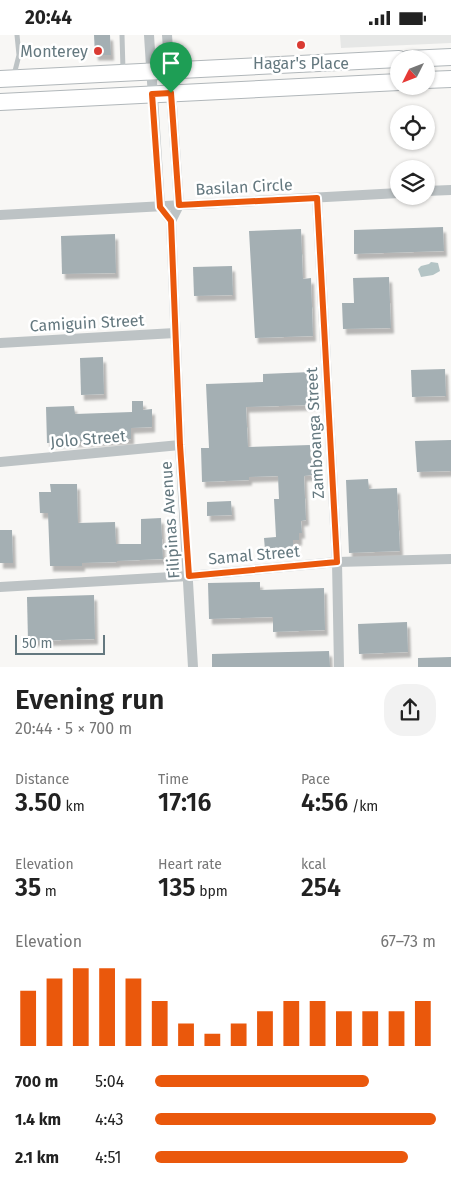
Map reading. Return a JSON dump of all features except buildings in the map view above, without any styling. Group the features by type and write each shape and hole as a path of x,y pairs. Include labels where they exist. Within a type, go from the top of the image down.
{"main road":[{"path":"435,58 451,57"},
{"path":"6,79 390,59"},
{"path":"435,80 451,79"},
{"path":"0,101 390,82"}],"street":[{"path":"149,35 160,207 171,221"},
{"path":"167,35 179,205"},
{"path":"435,191 451,190"},
{"name":"Basilan Circle","path":"0,215 390,194"},
{"name":"Zamboanga Street","path":"317,198 337,562 339,667"},
{"name":"Filipinas Avenue","path":"179,205 171,221 180,445 193,667"},
{"name":"Camiguin Street","path":"0,343 175,333"},
{"name":"Jolo Street","path":"0,462 180,445"},
{"name":"Samal Street","path":"0,587 189,576 337,562 451,559"}],"lane":[{"path":"6,79 18,64 19,55 16,35"},
{"path":"122,35 123,73"}],"shaded area":[{"path":"340,35 451,35 451,43 341,48"},
{"path":"431,262 438,263 440,271 433,275 421,277 418,269"}],"place":[{"name":"Hagar's Place","path":"301,45"},
{"name":"Monterey","path":"98,51"}],"route":[{"path":"171,93 179,205 317,198 337,562 189,576 180,445 171,221 160,207 152,94 171,93"}]}
